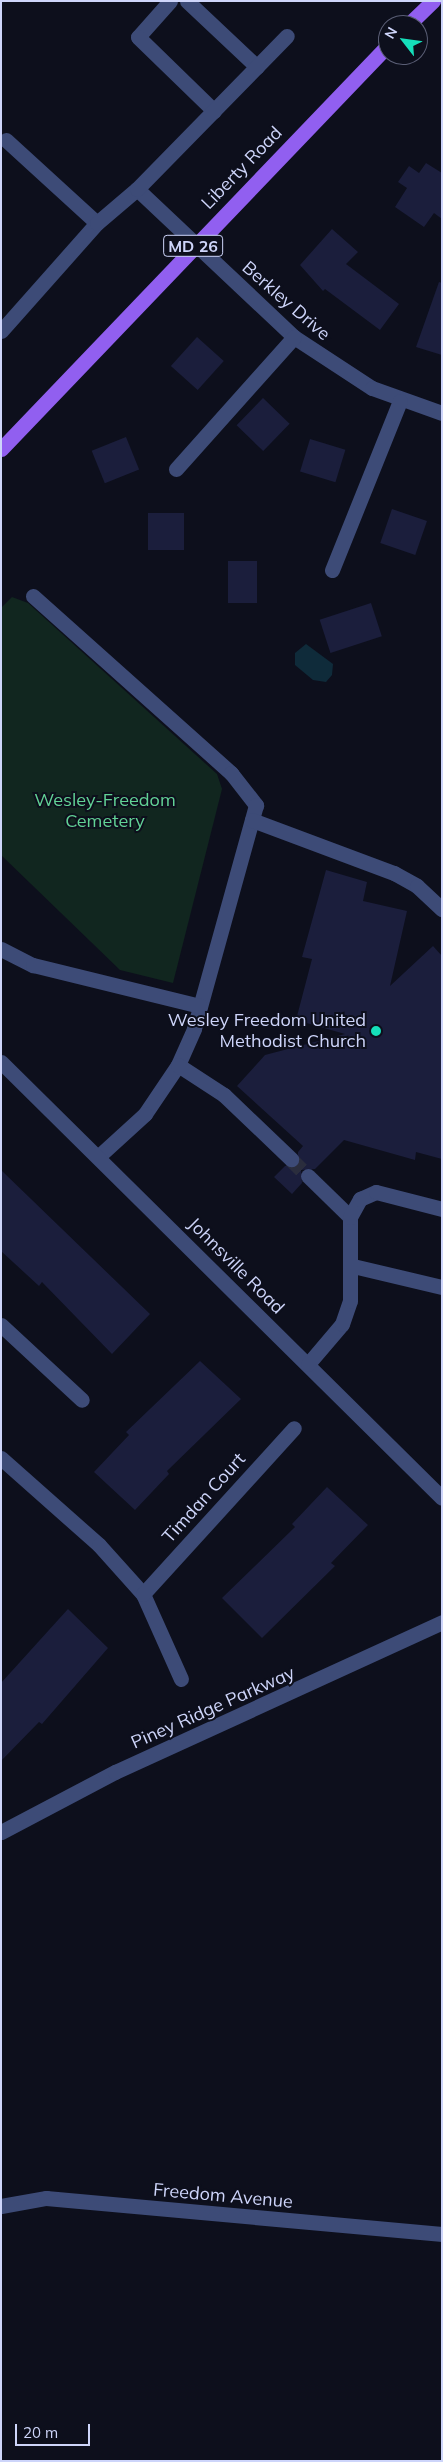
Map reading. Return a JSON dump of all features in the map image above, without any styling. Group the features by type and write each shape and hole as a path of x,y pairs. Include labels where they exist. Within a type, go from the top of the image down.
{"main road":[{"path":"418,15 432,1"},
{"name":"Liberty Road","path":"1,449 194,244 378,55"}],"street":[{"path":"170,1 138,37 214,111"},
{"path":"187,1 256,67"},
{"path":"1,331 96,223 138,189 287,36"},
{"path":"6,140 96,223"},
{"name":"Berkley Drive","path":"138,189 294,337 345,372 400,401 442,413"},
{"path":"176,469 294,337"},
{"path":"332,570 400,401"},
{"path":"33,596 231,774 256,805 200,1006 178,1065 145,1114 98,1156"},
{"path":"252,820 394,873 417,886 442,909"},
{"path":"1,949 33,966 200,1006"},
{"name":"Johnsville Road","path":"1,1062 442,1498"},
{"path":"178,1065 224,1095 292,1159"},
{"path":"308,1176 350,1217"},
{"path":"308,1364 342,1324 350,1301 353,1266 350,1217 360,1199 376,1192 442,1209"},
{"path":"353,1266 442,1288"},
{"path":"1,1325 82,1400"},
{"name":"Timdan Court","path":"143,1594 294,1428"},
{"path":"1,1458 99,1545 143,1594 181,1679"},
{"name":"Piney Ridge Parkway","path":"1,1832 116,1772 442,1622"},
{"name":"Freedom Avenue","path":"1,2206 46,2198 442,2234"}],"green space":[{"name":"Wesley-Freedom Cemetery","path":"12,597 28,603 217,774 222,789 173,983 120,970 1,855 1,608"}],"water":[{"path":"306,644 333,664 332,675 326,682 313,680 295,665 295,653"}],"building":[{"path":"426,163 442,173 442,219 434,213 424,227 395,207 407,188 398,182 409,166 419,173"},
{"path":"332,229 358,252 346,264 399,304 380,330 325,289 323,291 300,265"},
{"path":"439,282 442,283 442,355 416,347"},
{"path":"197,337 224,361 198,390 171,366"},
{"path":"263,398 290,424 263,451 237,425"},
{"path":"126,437 139,469 105,483 92,451"},
{"path":"310,439 345,450 335,482 300,472"},
{"path":"392,509 427,521 415,555 380,543"},
{"path":"148,513 184,513 184,550 148,550"},
{"path":"228,561 257,561 257,603 228,603"},
{"path":"371,603 382,636 330,653 320,620"},
{"name":"Wesley Freedom United Methodist Church","path":"326,870 367,882 363,901 407,911 390,986 433,946 442,956 442,1159 416,1152 415,1160 344,1140 315,1169 301,1170 302,1183 292,1194 274,1177 285,1166 297,1166 298,1152 303,1146 237,1086 265,1055 345,1034 296,1020 312,959 302,957"},
{"path":"1,1170 150,1314 112,1354 42,1282 39,1286 1,1251"},
{"path":"200,1361 241,1399 167,1471 169,1474 135,1510 94,1472 129,1435 126,1432"},
{"path":"327,1487 368,1525 331,1563 335,1566 262,1638 222,1598 295,1527 292,1524"},
{"path":"68,1609 108,1648 42,1724 39,1722 1,1761 1,1683"}],"tunnel":[{"path":"291,1159 308,1176"}],"place":[{"name":"Wesley Freedom United Methodist Church","path":"376,1031"}]}
